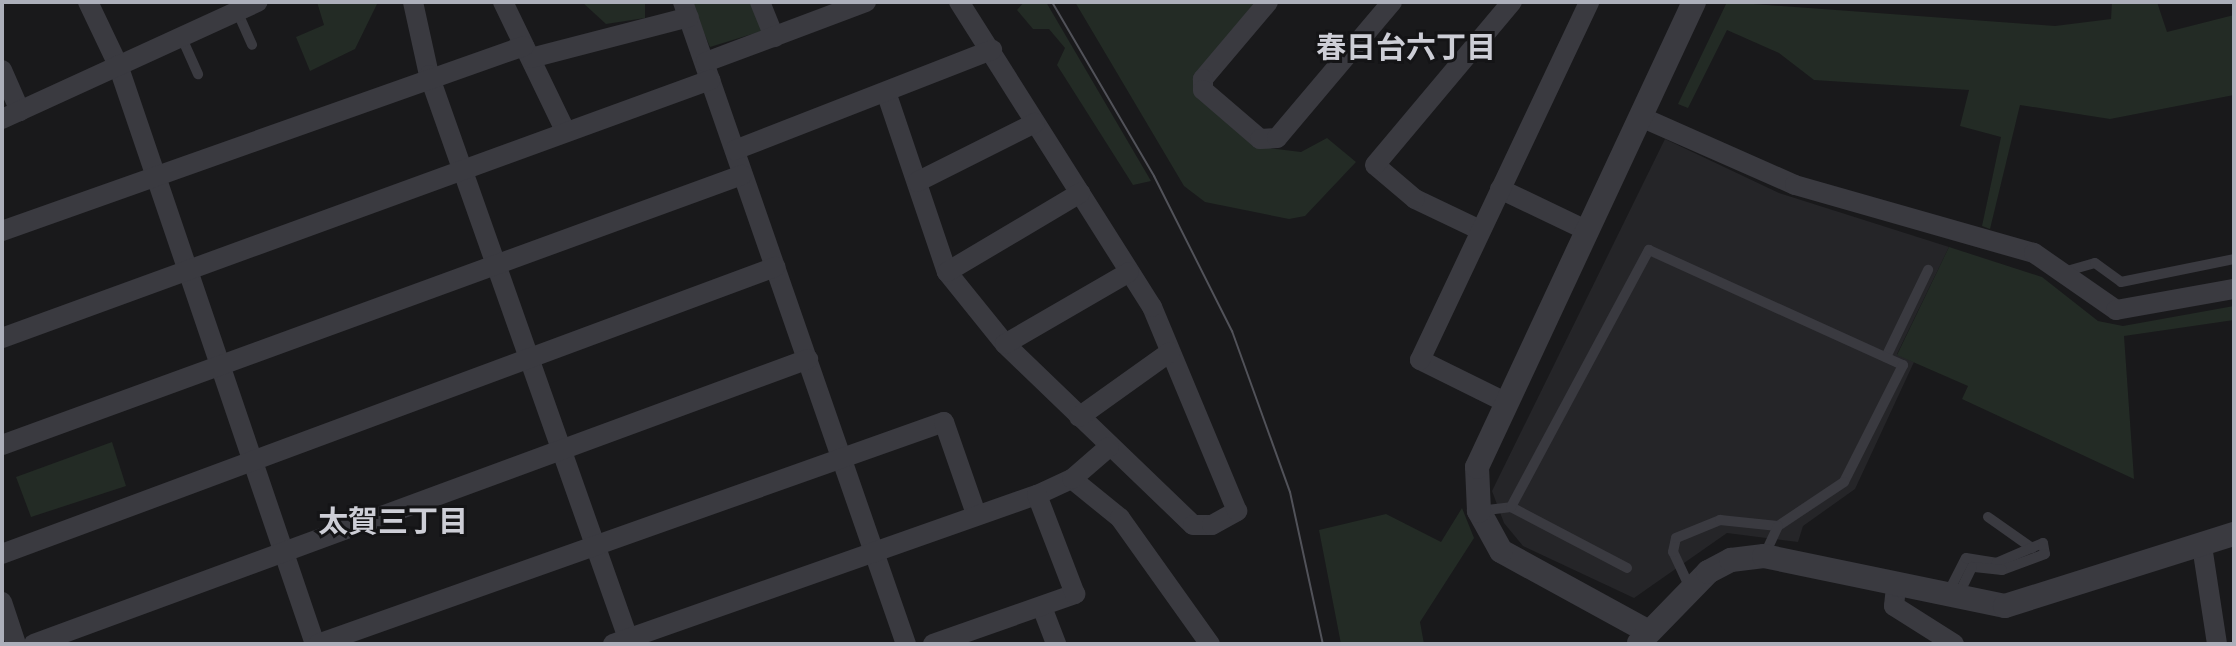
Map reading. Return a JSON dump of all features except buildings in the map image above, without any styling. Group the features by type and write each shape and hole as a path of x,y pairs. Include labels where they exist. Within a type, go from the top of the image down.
{"street":[{"path":"88,2 118,65 183,272 220,366 317,644 596,546 840,454 944,422 976,514"},
{"path":"2,70 11,115 181,36 213,11 237,11 258,2"},
{"path":"413,2 429,75 499,264 528,356 596,546 624,642 976,514 1037,495 1072,479 1109,447"},
{"path":"503,2 565,130"},
{"path":"760,2 774,37"},
{"path":"2,338 565,130 708,71 774,37 866,2"},
{"path":"886,92 947,272 1005,344 1193,525 1212,525 1237,511 1170,352 1129,272 959,2"},
{"path":"1268,2 1203,79 1203,90 1260,139 1277,138 1392,2"},
{"path":"1480,230 1415,199 1375,165 1512,2"},
{"path":"1505,402 1420,360 1589,2"},
{"path":"1688,5 1641,117 1477,467 1479,511 1501,551 1530,572 1643,637 1690,588 1731,560 1764,556 1951,599 2005,606 2234,534"},
{"path":"2,231 429,75 686,10 906,644"},
{"path":"735,150 992,50"},
{"path":"1641,117 1795,185 2023,250 2067,271 2116,310 2234,289"},
{"path":"917,182 1035,123"},
{"path":"2,445 742,175"},
{"path":"1500,189 1588,231"},
{"path":"947,272 1080,193"},
{"path":"2,554 528,356 775,267"},
{"path":"1005,344 1129,272"},
{"path":"1079,417 1170,352"},
{"path":"34,644 808,359"},
{"path":"1072,479 1120,518 1210,644"},
{"path":"933,644 1075,594 1037,495"},
{"path":"2202,546 2217,644"},
{"path":"1896,587 1894,606 1928,637 1954,644"},
{"path":"2,602 16,644"},
{"path":"1042,607 1056,644"}],"lane":[{"path":"237,11 252,45"},
{"path":"181,36 198,74"},
{"path":"1511,507 1649,250 1903,365 1844,482 1778,526 1764,556"},
{"path":"2067,271 2095,263 2121,282 2234,259"},
{"path":"1886,357 1928,270"},
{"path":"1479,511 1511,507"},
{"path":"1511,507 1522,519 1627,568"},
{"path":"1951,599 1972,567 2002,570 2045,554 2043,543 2032,548 1988,517"},
{"path":"1690,588 1673,552 1676,538 1720,520 1778,526"}],"shaded area":[{"path":"317,2 378,2 355,49 310,71 296,37 324,25"},
{"path":"582,2 645,2 645,18 606,24"},
{"path":"691,2 751,2 762,31 710,47"},
{"path":"1024,2 1046,2 1151,181 1133,185 1057,65 1065,48 1049,29 1033,29 1017,10"},
{"path":"1075,2 1255,2 1197,75 1260,147 1301,152 1327,138 1356,162 1305,216 1289,219 1205,202 1184,186"},
{"path":"1727,2 2055,26 2111,19 2112,2 2157,2 2167,32 2234,15 2234,95 2110,119 2020,105 1990,229 1982,226 2001,137 1960,126 1969,90 1814,80 1779,53 1727,30 1688,108 1678,104"},
{"path":"1665,139 1779,193 1949,247 1897,354 1914,362 1855,489 1803,526 1798,542 1727,533 1634,598 1523,546 1504,523 1492,491"},
{"path":"1949,247 2042,277 2098,321 2123,326 2234,306 2234,320 2124,336 2134,479 1962,399 1968,386 1897,355"},
{"path":"112,442 126,486 31,517 16,477"},
{"path":"1462,508 1474,538 1420,622 1424,644 1341,644 1319,530 1386,514 1441,542"}],"tram line":[{"path":"1052,2 1154,176 1232,331 1290,492 1323,644"}],"district":[{"name":"春日台六丁目","path":"1406,48"},
{"name":"太賀三丁目","path":"393,522"}]}
